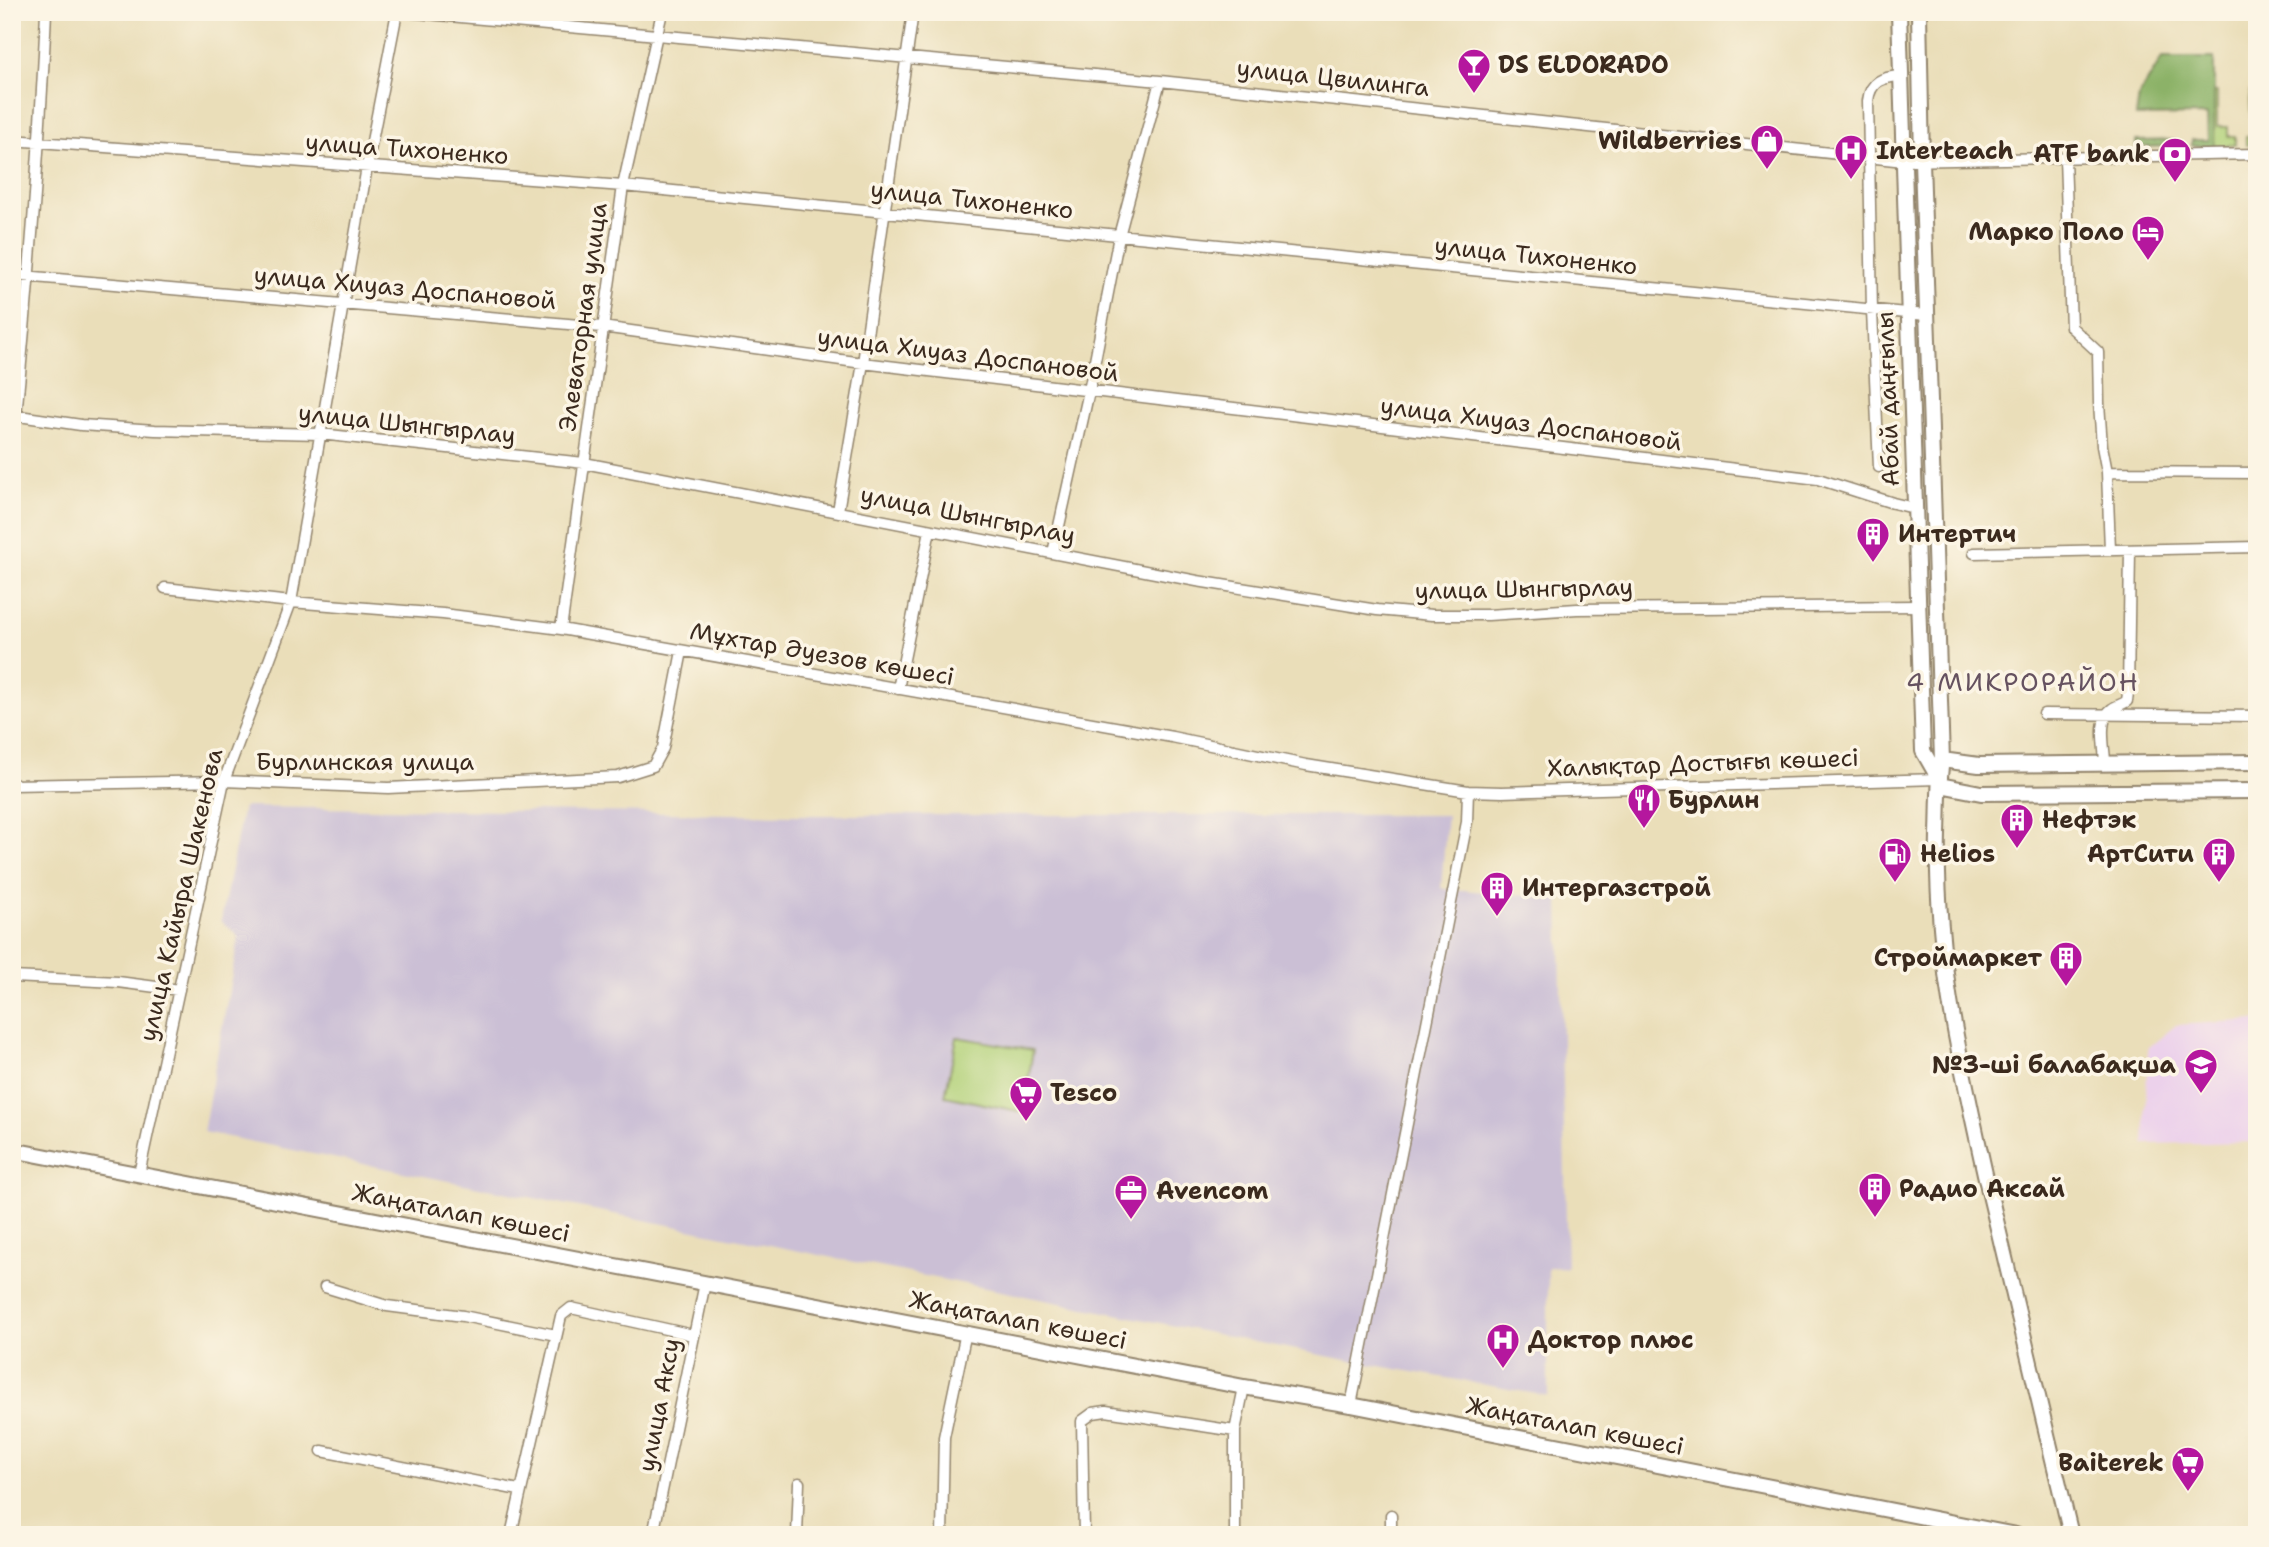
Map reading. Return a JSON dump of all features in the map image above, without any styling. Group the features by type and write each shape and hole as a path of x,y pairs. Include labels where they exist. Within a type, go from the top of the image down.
{"main road":[{"name":"Абай даңғылы","path":"1899,12 1923,751 1939,782"},
{"name":"Абай даңғылы","path":"1919,12 1926,315 1942,760 1939,782 1939,907 1952,1023 2020,1328 2071,1535"},
{"path":"1942,760 1979,765 2257,762"},
{"name":"Халықтар Достығы көшесі","path":"1939,782 1981,793 2257,791"},
{"name":"Жаңаталап көшесі","path":"12,1150 1244,1387 1351,1405 2016,1535"}],"street":[{"path":"12,431 40,142 46,12"},
{"name":"улица Кайыра Шакенова","path":"139,1174 224,781 291,602 367,167 397,12"},
{"name":"улица Цвилинга","path":"405,12 1160,81 1904,161 2257,154"},
{"name":"Элеваторная улица","path":"561,629 623,186 662,12"},
{"path":"838,511 863,363 913,12"},
{"path":"1879,467 1872,311 1869,92 1874,83 1884,77 1901,76"},
{"path":"1053,554 1089,391 1119,236 1160,81"},
{"name":"улица Тихоненко","path":"12,141 623,186 1926,315"},
{"path":"2065,158 2071,327 2098,352 2110,550"},
{"name":"улица Хиуаз Доспановой","path":"12,275 602,327 863,363 1818,479 1914,508"},
{"name":"улица Шынгырлау","path":"14,416 81,425 155,430 320,434 584,463 1053,554 1377,610 1432,615 1488,615 1577,609 1918,606"},
{"path":"2107,472 2257,473"},
{"path":"898,689 930,530"},
{"path":"1974,553 2257,547"},
{"path":"2105,763 2105,715 2127,701 2130,550"},
{"name":"Мұхтар Әуезов көшесі","path":"165,588 291,602 443,614 561,629 1172,737 1319,767 1468,790"},
{"name":"Бурлинская улица","path":"12,785 224,781 388,788 618,777 653,766 663,748 682,651"},
{"path":"2044,714 2257,716"},
{"name":"Халықтар Достығы көшесі","path":"1468,790 1502,792 1939,782"},
{"path":"1351,1405 1467,822 1468,790"},
{"path":"12,976 118,982 179,990"},
{"name":"улица Аксу","path":"653,1535 705,1283"},
{"path":"325,1287 387,1306 463,1316 556,1335"},
{"path":"511,1535 519,1490 561,1316 571,1308 693,1335"},
{"path":"942,1535 944,1437 966,1332"},
{"path":"1235,1535 1235,1431 1244,1387"},
{"path":"1084,1535 1082,1421 1093,1413 1106,1411 1235,1431"},
{"path":"322,1451 519,1490"},
{"path":"797,1535 799,1483"},
{"path":"1391,1515 1391,1535"}],"shaded area":[{"path":"243,807 795,815 1447,815 1441,888 1559,899 1567,1268 1548,1267 1548,1396 1346,1360 203,1132 239,936 221,921"},
{"name":"№3-ші балабақша","path":"2257,1020 2257,1142 2144,1144 2148,1048 2176,1025"}],"green space":[{"path":"2162,58 2214,58 2214,146 2192,146 2192,140 2208,140 2207,115 2136,116 2139,96"},
{"path":"2214,92 2217,92 2217,127 2228,127 2228,136 2235,136 2235,145 2214,146"},
{"path":"2250,92 2257,94 2257,145 2246,145 2246,136 2252,135"},
{"path":"2174,140 2174,146 2136,147 2136,141"},
{"path":"957,1037 1033,1050 1023,1112 945,1096"}],"place":[{"name":"DS ELDORADO","path":"1474,95"},
{"name":"Wildberries","path":"1767,171"},
{"name":"Interteach","path":"1851,181"},
{"name":"ATF bank","path":"2175,184"},
{"name":"Марко Поло","path":"2148,262"},
{"name":"Интертич","path":"1873,564"},
{"name":"Бурлин","path":"1644,830"},
{"name":"Нефтэк","path":"2017,850"},
{"name":"Helios","path":"1895,884"},
{"name":"АртСити","path":"2219,884"},
{"name":"Интергазстрой","path":"1497,918"},
{"name":"Строймаркет","path":"2066,988"},
{"name":"№3-ші балабақша","path":"2201,1095"},
{"name":"Tesco","path":"1026,1123"},
{"name":"Радио Аксай","path":"1875,1219"},
{"name":"Avencom","path":"1131,1221"},
{"name":"Доктор плюс","path":"1503,1370"},
{"name":"Baiterek","path":"2188,1493"}],"district":[{"name":"4 МИКРОРАЙОН","path":"2023,681"}]}
